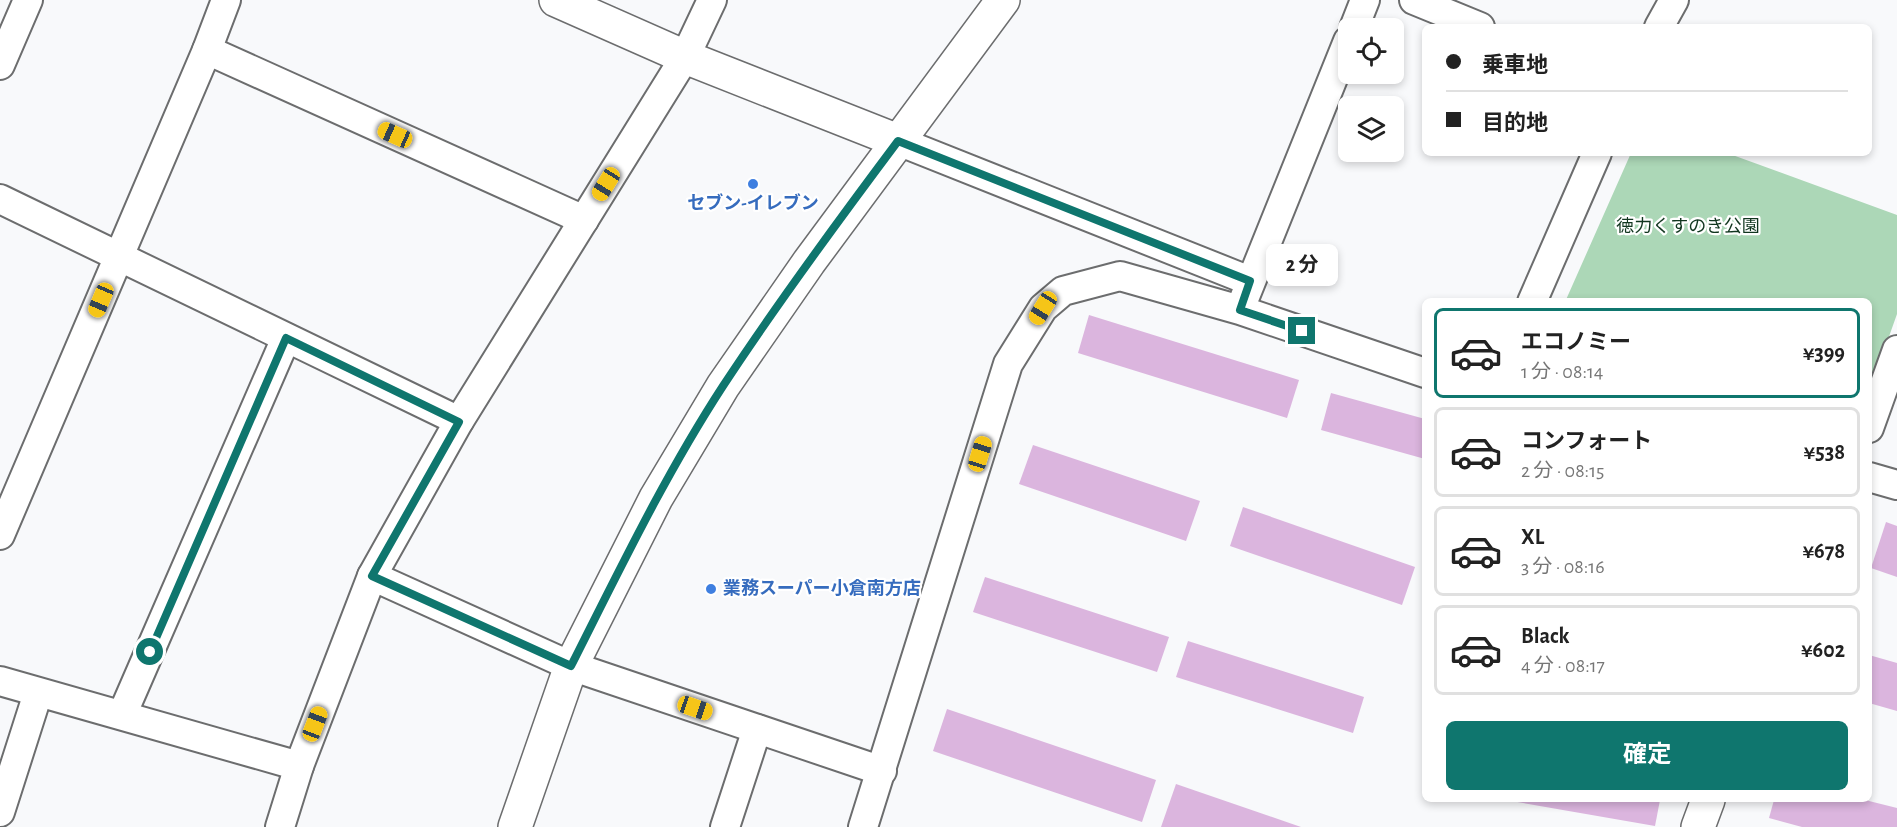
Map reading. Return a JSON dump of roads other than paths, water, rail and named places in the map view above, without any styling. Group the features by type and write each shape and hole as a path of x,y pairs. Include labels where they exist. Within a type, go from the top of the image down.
{"street":[{"path":"0,65 28,0"},
{"path":"0,535 207,50 226,0"},
{"path":"556,0 685,57 1250,281"},
{"path":"280,827 300,766 372,576 459,422 685,57 712,0"},
{"path":"515,827 571,666 656,498 723,386 809,262 1004,0"},
{"path":"1358,18 1365,0"},
{"path":"1414,0 1473,24"},
{"path":"1661,24 1674,0"},
{"path":"207,50 584,220"},
{"path":"1240,310 1338,65"},
{"path":"1534,298 1596,156"},
{"path":"0,199 459,422"},
{"path":"863,827 1008,364 1043,308 1063,291 1120,276 1240,310 1422,372"},
{"path":"122,715 286,338"},
{"path":"1872,420 1897,350"},
{"path":"1872,478 1897,485"},
{"path":"372,576 571,666 882,771"},
{"path":"0,681 300,766"},
{"path":"0,812 38,693"},
{"path":"725,827 758,729"},
{"path":"1698,827 1707,802"}],"place":[{"name":"セブン-イレブン","path":"753,184"},
{"name":"業務スーパー小倉南方店","path":"711,589"}],"park label":[{"name":"徳力くすのき公園","path":"1688,227"}]}
